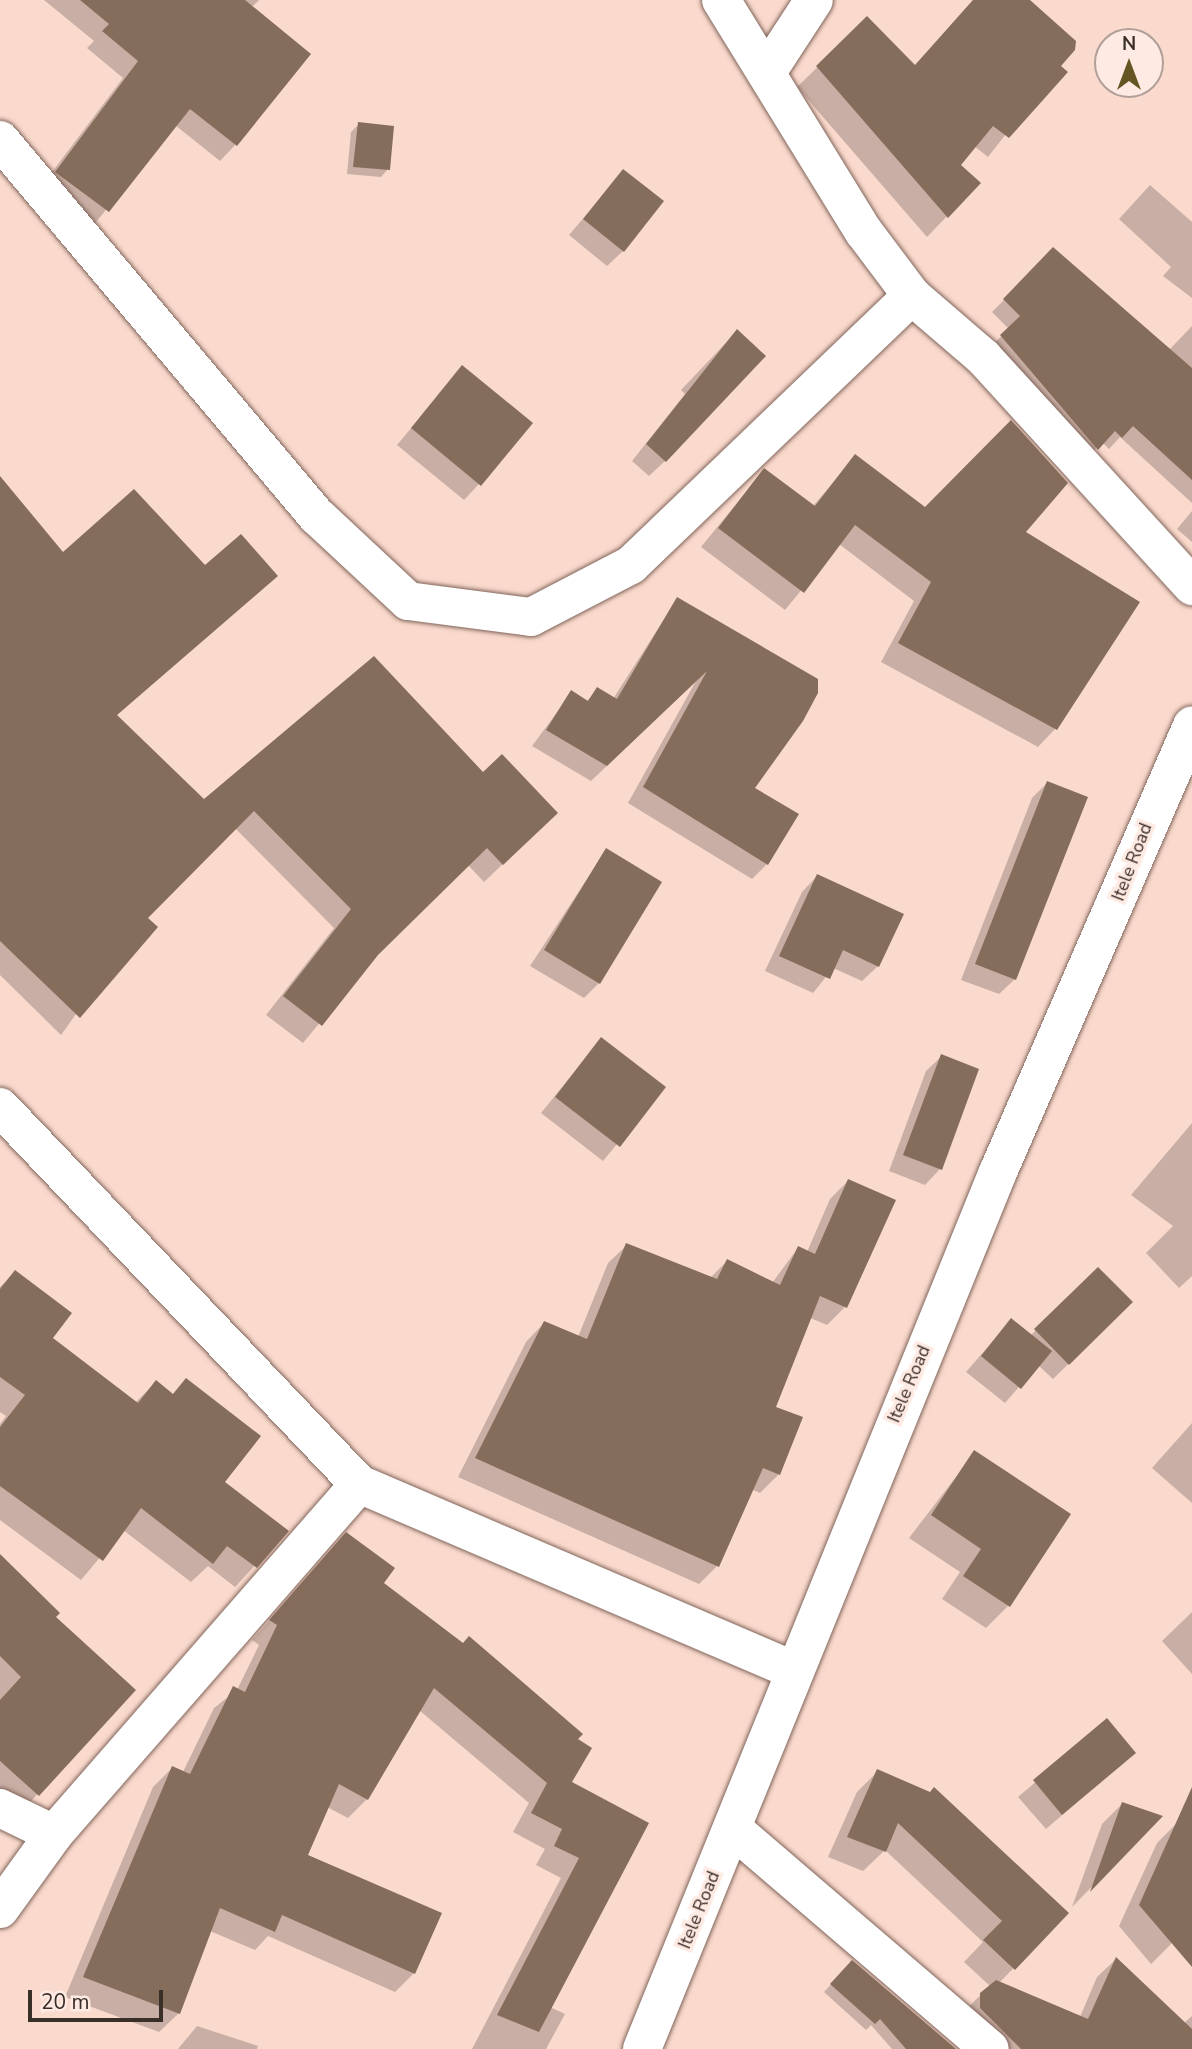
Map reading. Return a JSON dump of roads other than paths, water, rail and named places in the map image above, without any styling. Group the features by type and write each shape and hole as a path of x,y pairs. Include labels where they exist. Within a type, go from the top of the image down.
{"street":[{"path":"721,0 769,69 864,232 912,296 984,358 1192,586"},
{"path":"769,69 814,0"},
{"path":"0,140 318,517 408,601 531,617 631,565 912,296"},
{"name":"Itele Road","path":"642,2049 733,1829 791,1669 1024,1110 1123,890 1161,785 1192,725"},
{"path":"0,1107 359,1484 791,1669"},
{"path":"0,1909 54,1834 359,1484"},
{"path":"0,1808 54,1834"},
{"path":"733,1829 990,2049"}]}
